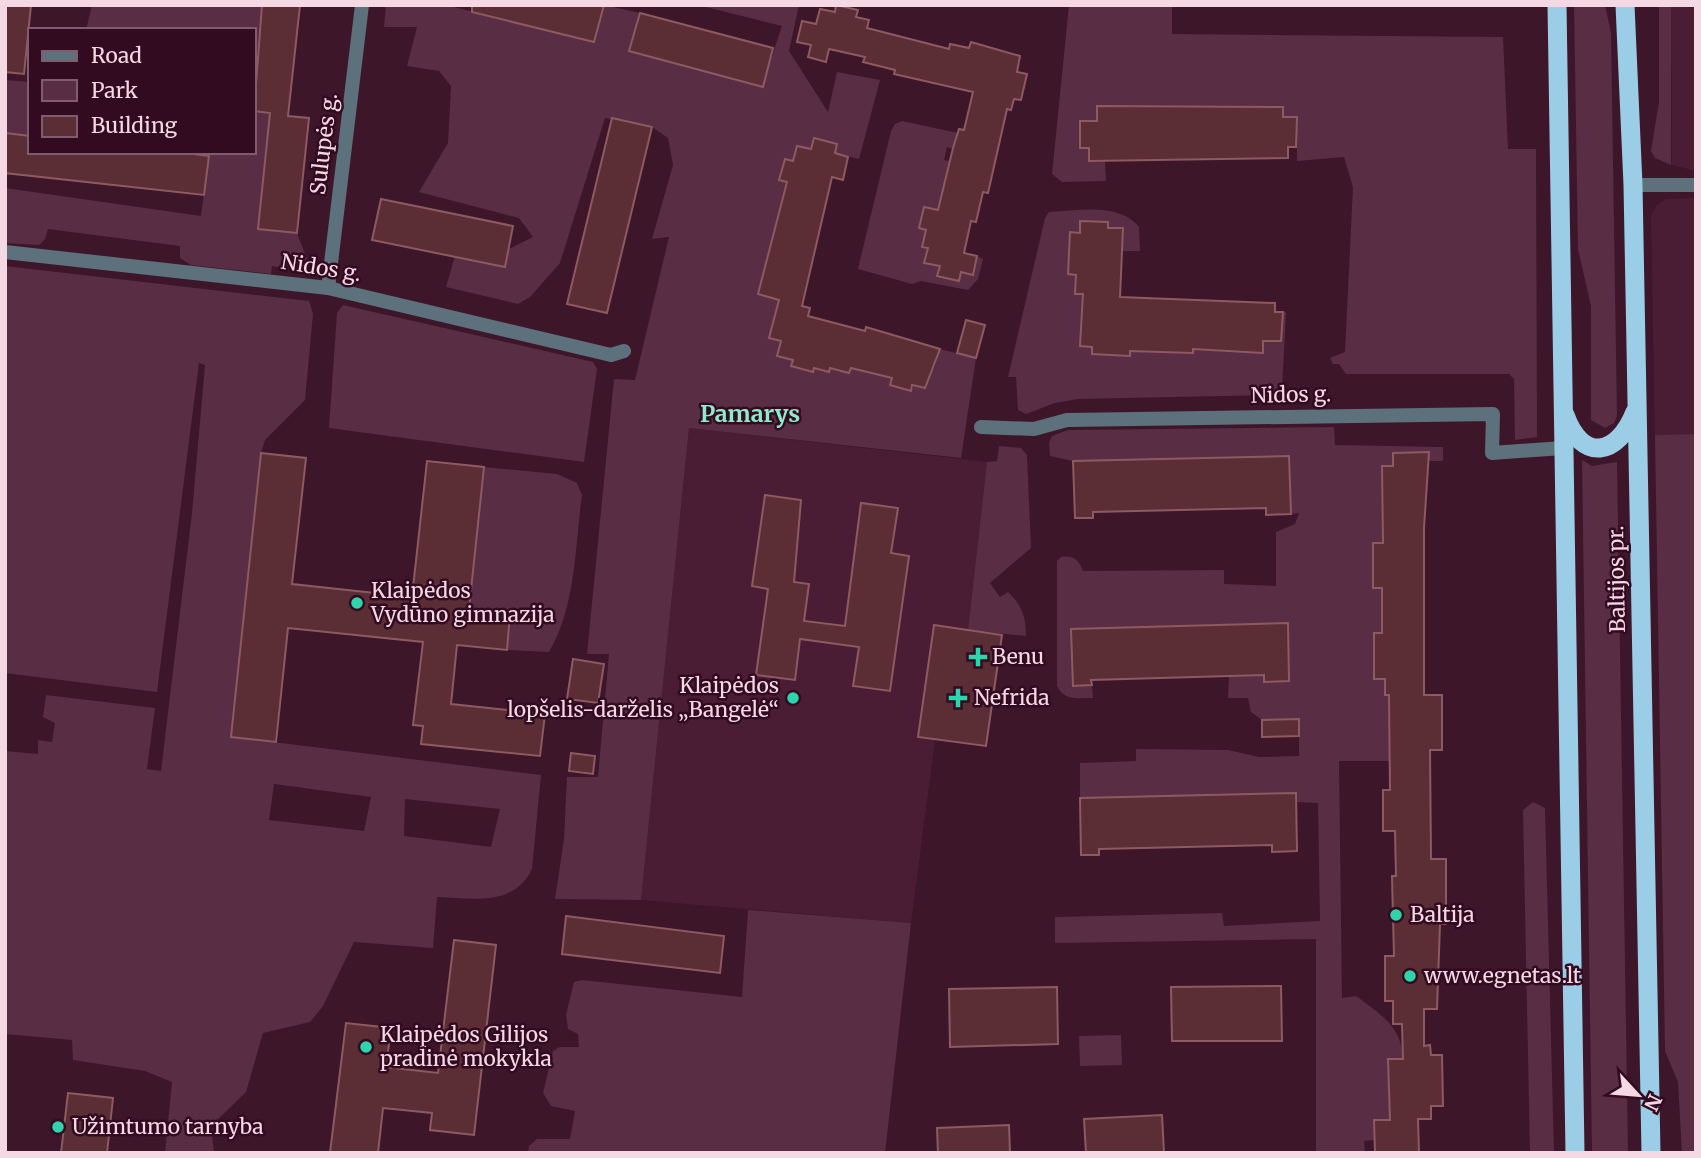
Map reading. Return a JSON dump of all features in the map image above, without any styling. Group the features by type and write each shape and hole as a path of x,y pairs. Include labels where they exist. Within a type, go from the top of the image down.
{"highway":[{"path":"1557,5 1575,1153"},
{"name":"Baltijos pr.","path":"1625,5 1633,185 1650,1153"},
{"path":"1562,407 1575,437 1586,444 1600,447 1616,444 1622,439 1637,406"}],"street":[{"name":"Sulupės g.","path":"328,288 362,5"},
{"path":"1633,185 1696,185"},
{"name":"Nidos g.","path":"5,252 328,288 611,355 624,351"},
{"name":"Nidos g.","path":"981,427 1034,429 1067,420 1493,414 1492,453 1563,448"}],"shaded area":[{"path":"1671,5 1696,5 1696,171 1672,165"},
{"path":"1696,198 1696,434 1655,435 1651,215 1657,205 1666,199"},
{"name":"Klaipėdos lopšelis-darželis „Bangelė“","path":"689,428 987,462 968,630 935,625 919,737 935,739 911,923 641,900"}],"green space":[{"path":"92,5 262,5 256,67 256,28 86,28"},
{"path":"386,5 446,5 594,42 604,5 640,13 630,51 762,86 782,26 698,5 799,5 789,51 828,112 837,72 880,80 859,159 835,153 814,138 811,149 798,146 793,161 784,159 779,180 787,182 758,294 788,302 770,338 781,341 777,356 793,360 791,366 813,372 814,368 829,372 830,368 849,373 851,368 892,378 890,385 910,391 930,369 934,369 940,349 976,358 961,458 689,428 641,900 555,899 564,839 567,777 598,777 609,654 587,654 614,379 635,380 669,237 652,239 673,165 668,138 652,127 605,118 560,263 530,297 518,304 446,287 455,256 505,267 509,249 533,237 519,218 419,192 448,143 451,86 439,71 407,66 417,27 384,27"},
{"path":"1069,5 1172,5 1172,34 1503,37 1508,149 1536,149 1537,437 1515,440 1514,379 1509,374 1346,374 1339,364 1333,364 1330,358 1345,352 1353,187 1344,157 1297,161 1297,118 1098,106 1097,121 1080,121 1080,148 1089,148 1090,161 1105,161 1106,181 1062,182 1052,174"},
{"path":"1574,5 1605,5 1611,33 1617,416 1614,423 1605,428 1591,420 1591,306 1578,249"},
{"path":"1659,5 1671,5 1671,165 1655,158 1651,151 1659,102"},
{"path":"5,80 28,82 28,136 5,133"},
{"path":"256,111 270,113 258,228 297,233 309,264 302,271 272,266 271,274 191,265 180,258 180,246 48,229 45,239 39,245 5,243 5,188 201,216 209,156 194,154 256,154"},
{"path":"902,121 958,133 954,149 947,147 944,160 949,161 938,210 924,207 919,228 926,230 922,246 928,248 925,262 940,266 938,276 959,281 961,272 973,275 977,256 983,259 978,279 968,290 921,281 912,284 858,269 891,131 895,124"},
{"path":"1109,211 1130,219 1139,227 1140,251 1122,251 1123,229 1108,228 1108,222 1080,221 1076,294 1092,295 1082,306 1081,346 1130,339 1152,352 1192,353 1193,343 1263,352 1263,341 1281,341 1283,312 1286,312 1282,390 1275,395 1078,399 1055,403 1026,414 1018,410 1016,377 1008,377 1045,218 1049,212"},
{"path":"5,266 309,301 313,314 305,400 265,440 261,453 231,737 541,775 532,869 515,890 504,895 478,899 437,897 433,948 354,942 323,1006 310,1022 263,1033 246,1092 211,1126 214,1153 165,1153 172,1082 145,1071 73,1060 72,1040 5,1034 5,751 38,754 38,740 52,742 55,723 43,717 46,695 155,708 147,769 161,771 192,513 205,365 199,363 157,692 5,673","holes":["274,784 371,797 364,831 269,820","405,799 500,809 491,847 404,836"]},
{"path":"343,305 593,362 597,369 584,462 329,428 337,313"},
{"path":"1334,427 1335,445 1443,447 1443,461 1429,461 1428,452 1394,453 1393,466 1382,466 1382,505 1391,524 1383,524 1383,544 1373,544 1373,588 1382,588 1382,633 1374,634 1374,679 1385,679 1401,695 1390,761 1339,761 1342,998 1356,996 1388,1022 1399,1038 1403,1059 1388,1059 1396,1119 1374,1120 1374,1140 1364,1141 1365,1153 1316,1153 1316,939 1055,943 1055,917 1222,913 1224,926 1320,921 1318,803 1296,802 1295,793 1080,798 1080,763 1136,761 1136,749 1228,750 1259,757 1299,756 1299,719 1262,720 1251,712 1248,698 1228,698 1229,676 1239,676 1239,667 1264,667 1265,682 1289,681 1287,623 1072,629 1073,685 1092,685 1093,698 1068,696 1057,686 1057,561 1061,557 1075,559 1083,571 1224,570 1224,584 1276,586 1276,532 1295,524 1299,513 1291,514 1289,456 1073,461 1050,456 1049,443 1052,436 1068,430"},
{"path":"1696,434 1696,1153 1682,1153 1678,1082 1665,1051 1655,435"},
{"path":"999,446 1021,448 1027,455 1031,548 990,583 1000,597 1008,592 1017,602 1024,617 1026,636 968,630 987,462 997,461"},
{"path":"1582,460 1592,466 1617,462 1628,1153 1592,1153"},
{"path":"484,467 557,474 577,483 582,495 576,555 565,616 549,652 507,650 510,613 469,609"},
{"path":"1533,802 1545,808 1554,1153 1530,1153 1523,810"},
{"path":"748,910 911,923 885,1153 528,1153 529,1146 537,1139 570,1139 575,1111 551,1106 543,1093 553,1051 560,1047 579,1047 578,1034 568,1029 566,1015 574,982 582,980 742,997"},
{"path":"1121,1035 1122,1065 1080,1066 1079,1036"}],"building":[{"path":"5,5 31,5 24,74 5,72"},
{"path":"262,5 300,5 288,116 309,118 297,233 258,229 270,113 256,111"},
{"path":"472,5 604,5 594,42 472,12"},
{"path":"836,5 858,10 856,17 869,20 867,28 949,49 950,44 969,48 971,42 1020,56 1017,72 1027,74 1021,100 1014,99 1011,110 1007,109 988,193 983,192 976,222 971,221 964,253 977,256 973,275 961,272 959,281 937,276 940,266 924,263 928,248 922,247 926,230 919,228 924,207 938,210 953,148 959,129 964,130 973,92 894,74 895,70 863,62 865,57 829,49 826,62 808,57 811,45 797,42 802,21 816,24 820,9 835,12"},
{"path":"640,13 773,48 763,87 629,51"},
{"path":"1097,106 1283,107 1283,117 1297,117 1296,147 1288,147 1288,158 1089,161 1089,148 1080,148 1080,121 1097,121"},
{"path":"612,118 652,127 607,313 567,304"},
{"path":"5,133 28,136 28,154 209,156 204,195 5,173"},
{"path":"814,138 837,144 835,153 848,157 843,180 832,177 802,306 810,308 808,316 865,331 866,327 940,349 925,388 912,385 911,391 890,385 892,378 851,368 849,373 830,368 829,372 814,368 813,372 791,366 793,360 777,356 781,341 769,338 779,300 758,294 787,182 779,180 785,159 793,161 797,146 811,149"},
{"path":"381,199 513,226 505,267 372,240"},
{"path":"1080,221 1108,222 1108,228 1123,228 1120,297 1275,303 1275,312 1283,312 1281,341 1263,341 1263,353 1193,349 1193,353 1130,351 1130,356 1092,354 1092,347 1080,346 1083,294 1075,294 1076,275 1068,274 1070,232 1080,233"},
{"path":"966,320 985,325 976,358 957,353"},
{"path":"1429,452 1424,528 1424,695 1442,695 1442,750 1430,750 1431,859 1446,859 1446,924 1440,924 1437,1009 1424,1009 1424,1046 1430,1045 1431,1055 1442,1055 1443,1106 1431,1106 1431,1119 1418,1119 1419,1153 1375,1153 1374,1120 1390,1120 1388,1059 1403,1059 1402,1024 1393,1024 1393,1001 1385,1001 1385,956 1394,956 1392,876 1396,876 1395,831 1383,831 1383,790 1390,790 1389,695 1385,695 1385,679 1374,679 1374,633 1382,633 1382,588 1373,588 1373,543 1383,543 1382,466 1393,466 1393,453"},
{"name":"Klaipėdos Vydūno gimnazija","path":"261,453 306,458 292,584 412,597 427,461 484,467 469,609 510,613 507,650 457,645 451,704 545,714 540,756 421,744 423,726 413,725 423,642 288,628 276,742 231,737"},
{"path":"1289,456 1291,514 1266,515 1266,508 1093,512 1093,518 1075,518 1073,461"},
{"path":"765,495 801,500 794,582 809,584 804,621 845,626 861,503 898,508 891,553 909,556 890,691 853,686 859,647 800,639 795,680 756,675 768,589 752,586"},
{"path":"1288,623 1289,681 1264,682 1264,675 1091,680 1092,685 1073,686 1071,629"},
{"name":"Nefrida","path":"934,625 1002,635 986,746 918,737"},
{"path":"573,659 604,664 598,703 567,699"},
{"path":"1299,719 1299,736 1262,737 1262,720"},
{"path":"571,753 595,756 593,774 569,771"},
{"path":"1296,793 1297,851 1272,852 1272,845 1099,849 1099,855 1081,855 1080,798"},
{"path":"566,916 724,936 720,973 562,954"},
{"name":"Klaipėdos Gilijos pradinė mokykla","path":"454,940 496,945 474,1135 430,1130 432,1113 383,1108 378,1153 330,1153 346,1023 391,1028 386,1067 438,1073"},
{"path":"1281,986 1282,1041 1172,1041 1171,987"},
{"path":"1057,987 1058,1044 950,1047 949,989"},
{"name":"Užimtumo tarnyba","path":"68,1093 113,1098 107,1153 61,1153"},
{"path":"1162,1115 1164,1153 1086,1153 1084,1119"},
{"path":"1009,1125 1010,1153 938,1153 937,1128"}],"place":[{"name":"Klaipėdos Vydūno gimnazija","path":"357,603"},
{"name":"Benu","path":"978,657"},
{"name":"Klaipėdos lopšelis-darželis „Bangelė“","path":"793,698"},
{"name":"Nefrida","path":"958,698"},
{"name":"Baltija","path":"1396,915"},
{"name":"www.egnetas.lt","path":"1410,976"},
{"name":"Klaipėdos Gilijos pradinė mokykla","path":"366,1047"},
{"name":"Užimtumo tarnyba","path":"58,1127"}],"district":[{"name":"Pamarys","path":"750,414"}]}
